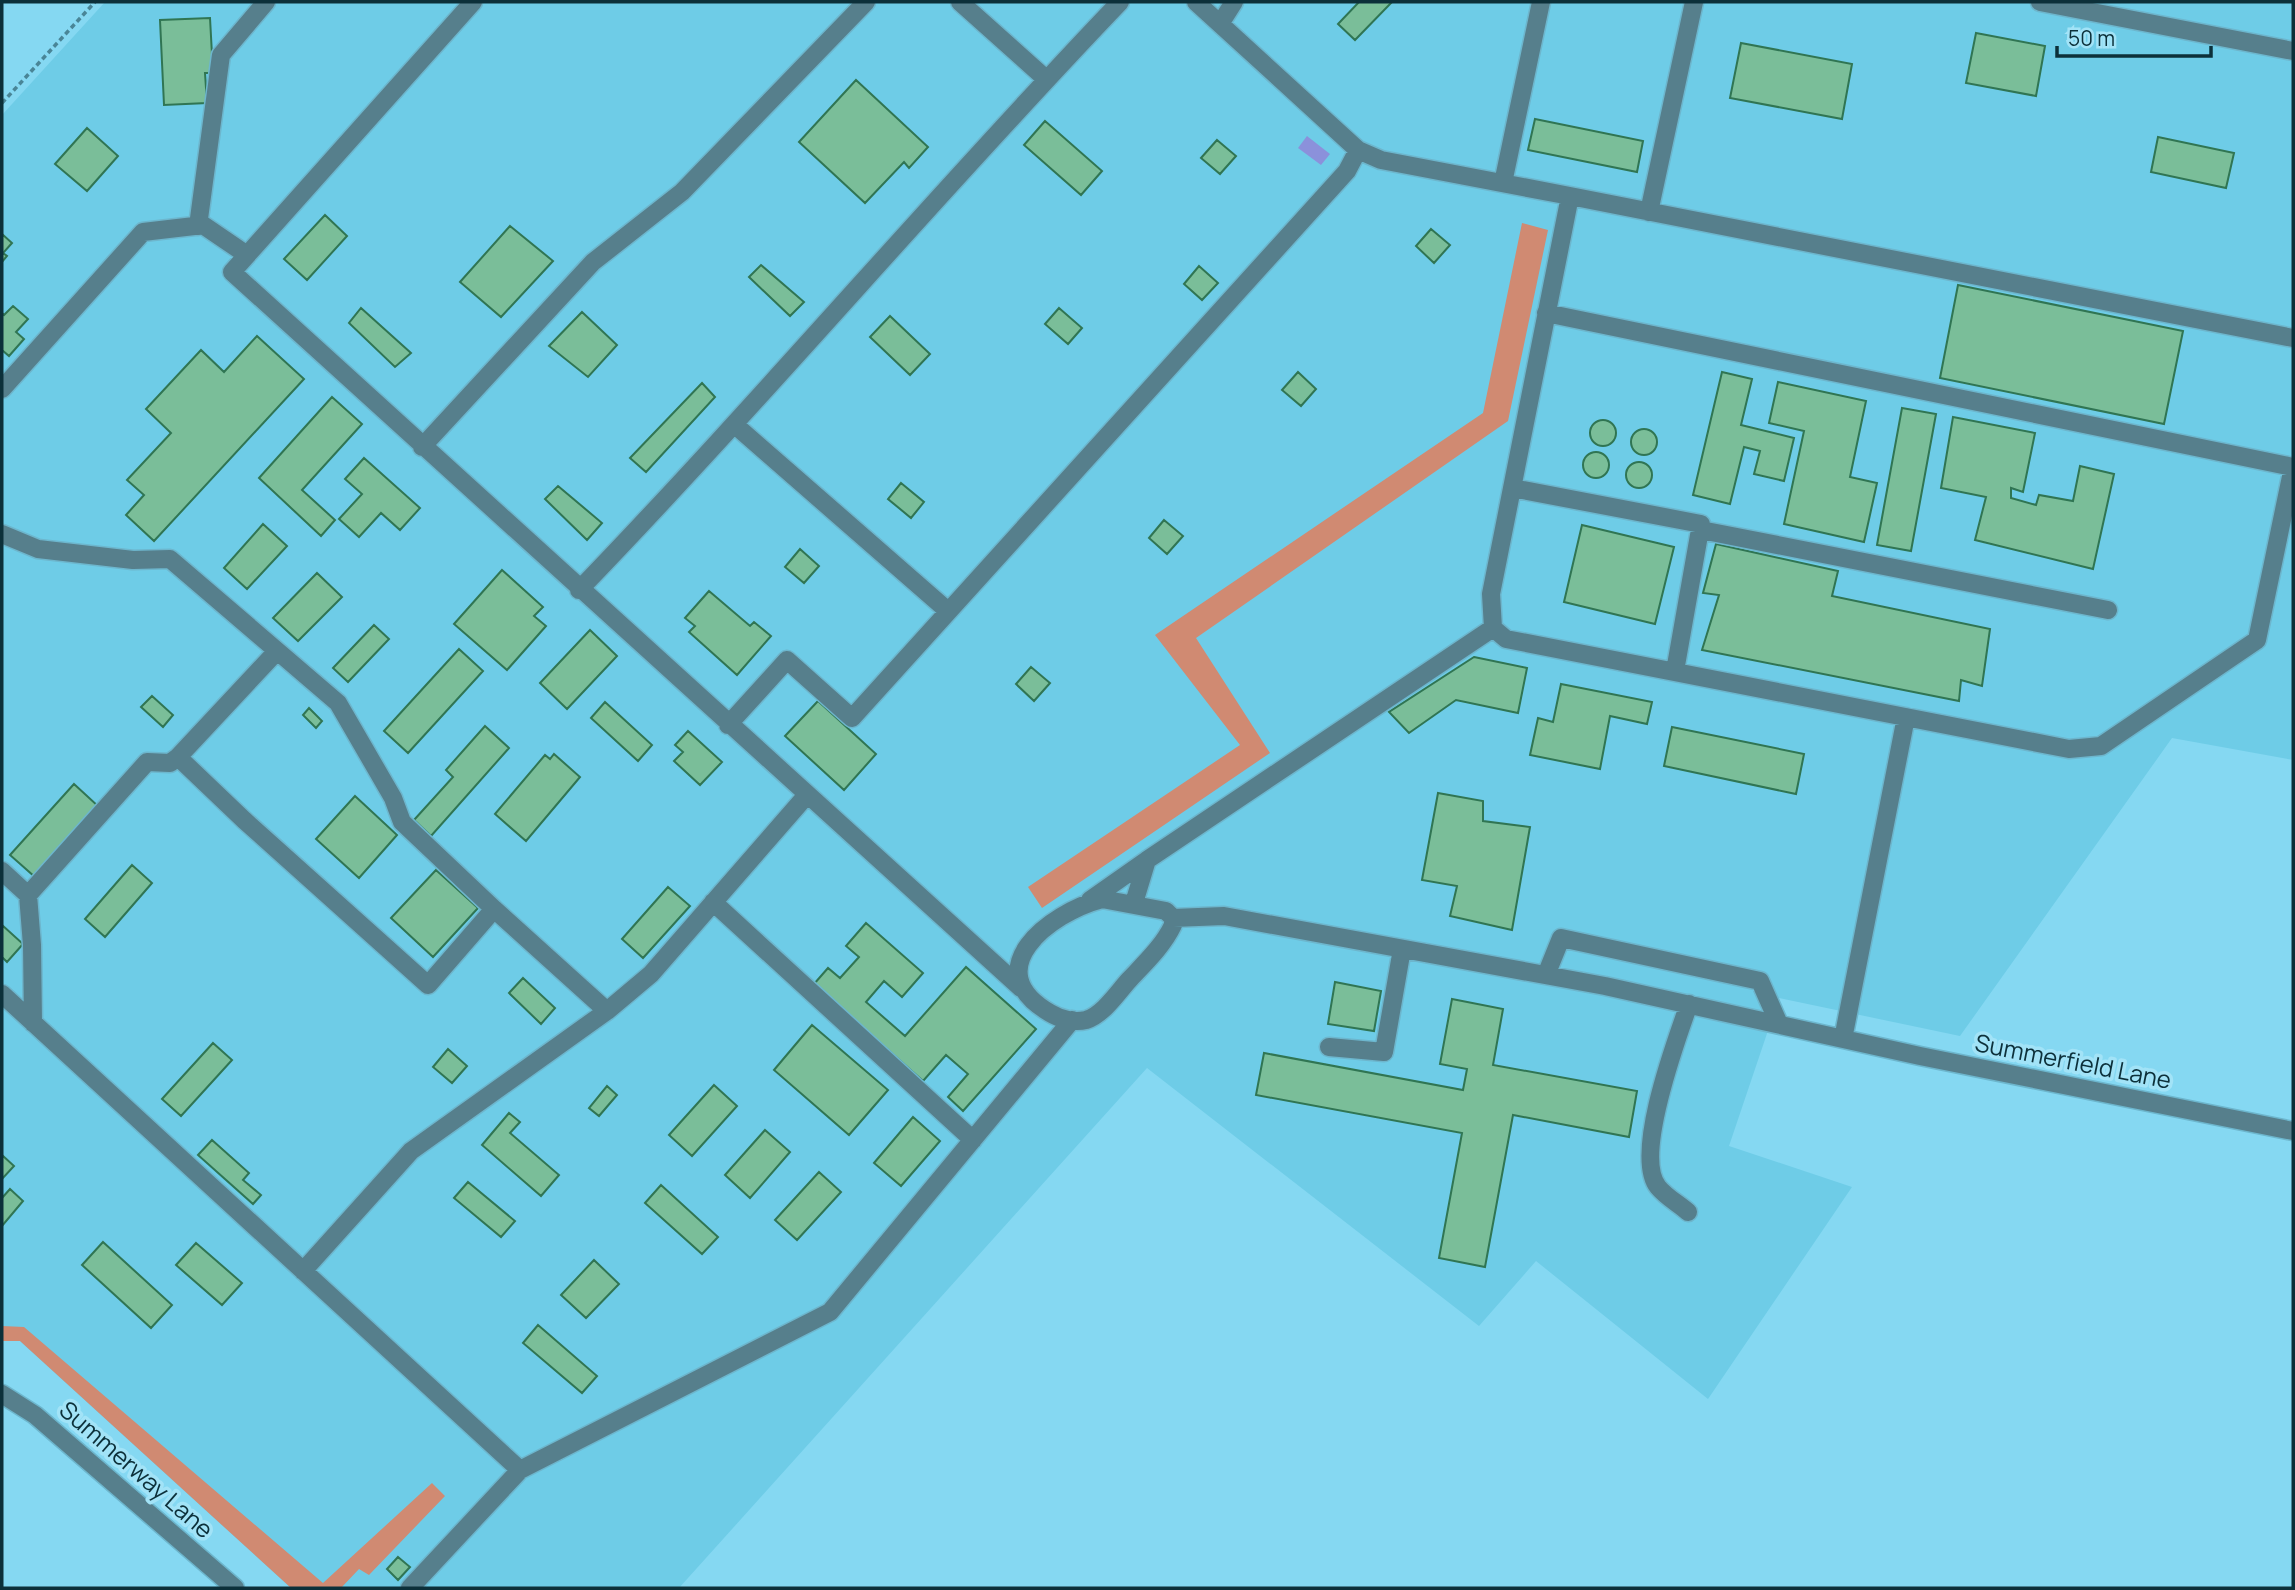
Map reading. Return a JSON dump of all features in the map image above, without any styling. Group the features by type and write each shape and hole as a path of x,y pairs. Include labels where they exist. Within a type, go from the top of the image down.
{"street":[{"path":"198,226 221,55 266,2"},
{"path":"473,2 232,272 806,796 1021,988 1034,1004 1059,1018 1085,1020 1096,1015 1168,934 1173,918 1166,911 1134,903 1102,900 1084,904"},
{"path":"422,447 593,262 682,192 866,2"},
{"path":"960,2 1046,79"},
{"path":"579,590 735,425 1046,79 1120,2"},
{"path":"1196,2 1359,150 1381,160 2293,338"},
{"path":"1220,24 1234,2"},
{"path":"1503,183 1541,2"},
{"path":"1649,212 1694,2"},
{"path":"2040,2 2293,51"},
{"path":"728,725 787,660 852,718 1347,171 1359,150"},
{"path":"1546,313 2293,467 2258,640 2101,746 2069,749 1506,639 1493,628 1491,594 1546,313 1570,196"},
{"path":"2,388 143,232 203,225 247,255"},
{"path":"735,425 948,611"},
{"path":"1512,488 1702,524 1675,671"},
{"path":"1701,530 2108,610"},
{"path":"2,534 38,549 133,560 170,559 338,703 393,798 402,822 607,1012"},
{"path":"971,945 994,960 1003,960 1039,932 1493,628"},
{"path":"28,895 147,762 170,763 178,757 277,651"},
{"path":"1843,1039 1906,717"},
{"path":"178,757 428,985 494,909"},
{"path":"303,1271 411,1151 607,1012 651,974 806,796"},
{"path":"1134,903 1147,860"},
{"path":"2,871 28,895 33,1023"},
{"path":"713,902 973,1140"},
{"name":"Summerfield Lane","path":"1173,918 1224,916 1546,975 2293,1132"},
{"path":"1021,988 1018,971 1022,952 1039,932"},
{"path":"1546,975 1561,938 1571,940 1760,981 1779,1024"},
{"path":"1329,1047 1384,1052 1402,948"},
{"path":"2,994 520,1470"},
{"path":"1688,1212 1657,1186 1648,1159 1668,1061 1689,1004"},
{"path":"410,1588 520,1470 830,1312 1072,1020"},
{"name":"Summerway Lane","path":"2,1394 34,1415 235,1588"}],"path":[{"path":"2,103 95,2"}],"shaded area":[{"path":"105,2 2293,2 2293,760 2172,738 1960,1036 1779,998 1729,1146 1852,1187 1708,1399 1536,1261 1479,1326 1147,1068 679,1588 291,1588 20,1341 2,1341 2,115"},
{"path":"1307,136 1330,154 1321,165 1298,148"},
{"path":"1522,223 1548,230 1508,421 1196,638 1270,753 1042,908 1028,887 1240,745 1155,635 1483,413"},
{"path":"2,1326 24,1327 323,1583 432,1483 445,1496 369,1575 359,1569 341,1588 291,1588 20,1341 2,1341"}],"building":[{"path":"1359,2 1392,2 1355,40 1338,24"},
{"path":"210,18 213,73 205,73 207,103 164,105 160,20"},
{"path":"1976,33 2045,46 2036,96 1966,83"},
{"path":"1741,43 1852,64 1842,119 1730,98"},
{"path":"856,80 928,147 909,168 904,162 865,203 799,142"},
{"path":"1535,119 1643,141 1637,172 1528,150"},
{"path":"1045,121 1102,171 1081,195 1024,145"},
{"path":"87,128 118,156 87,191 55,164"},
{"path":"2158,137 2234,153 2226,188 2151,172"},
{"path":"1217,140 1236,156 1220,174 1201,158"},
{"path":"325,215 347,236 307,280 284,259"},
{"path":"510,226 553,261 501,317 460,282"},
{"path":"1431,229 1450,245 1434,263 1416,246"},
{"path":"2,234 12,243 3,253 7,256 2,262"},
{"path":"761,265 804,302 790,316 749,277"},
{"path":"1199,266 1218,283 1202,300 1184,284"},
{"path":"1958,285 2183,331 2164,424 1940,378"},
{"path":"13,306 28,319 16,332 24,339 9,356 2,350 2,313 4,315"},
{"path":"361,308 411,353 395,367 349,323"},
{"path":"1059,308 1082,328 1068,344 1045,324"},
{"path":"582,312 617,345 588,377 549,346"},
{"path":"890,316 930,354 910,375 870,337"},
{"path":"257,336 304,379 154,541 126,515 144,495 127,480 171,433 146,409 201,350 224,372"},
{"path":"1298,372 1316,389 1301,406 1282,390"},
{"path":"1722,372 1752,379 1741,425 1794,438 1784,481 1754,474 1760,451 1744,447 1730,504 1693,495"},
{"path":"1778,382 1866,401 1850,477 1877,483 1864,542 1784,524 1804,431 1769,423"},
{"path":"702,383 715,397 646,472 630,458"},
{"path":"332,397 362,424 302,490 335,520 321,536 259,478"},
{"path":"1902,408 1936,414 1911,551 1877,545"},
{"path":"1953,417 2035,433 2023,492 2011,488 2011,498 2036,505 2039,495 2073,501 2080,466 2114,474 2093,569 1975,540 1986,497 1941,488"},
{"path":"1603,420 1612,424 1616,433 1612,442 1603,446 1594,442 1590,433 1594,424"},
{"path":"1644,429 1653,433 1657,442 1653,451 1644,455 1635,451 1631,442 1635,433"},
{"path":"1596,452 1605,456 1609,465 1605,474 1596,478 1587,474 1583,465 1587,456"},
{"path":"364,458 420,508 400,530 381,513 359,537 339,519 362,494 345,479"},
{"path":"1639,462 1648,466 1652,475 1648,484 1639,488 1630,484 1626,475 1630,466"},
{"path":"901,483 924,502 911,518 888,499"},
{"path":"558,486 602,523 587,540 545,499"},
{"path":"1164,520 1183,536 1167,554 1149,538"},
{"path":"263,524 287,546 247,589 224,568"},
{"path":"1582,525 1674,547 1655,624 1564,602"},
{"path":"1716,544 1838,571 1832,596 1990,629 1982,686 1961,680 1959,701 1702,650 1719,595 1703,593"},
{"path":"800,549 819,566 804,583 785,567"},
{"path":"502,570 543,607 534,616 546,626 507,670 454,624"},
{"path":"317,573 342,597 298,641 273,618"},
{"path":"709,591 750,626 754,622 771,636 737,675 689,632 695,626 685,618"},
{"path":"374,625 389,639 348,682 333,668"},
{"path":"590,630 617,656 567,709 540,683"},
{"path":"459,649 483,671 408,753 384,731"},
{"path":"1474,657 1527,668 1518,713 1456,700 1409,733 1389,712"},
{"path":"1031,667 1050,683 1034,701 1016,684"},
{"path":"1561,684 1652,702 1647,724 1610,716 1600,769 1530,755 1538,718 1553,722"},
{"path":"152,696 173,715 163,727 141,707"},
{"path":"818,701 876,754 844,790 785,736"},
{"path":"605,702 652,745 638,761 591,718"},
{"path":"309,708 322,721 316,728 303,715"},
{"path":"485,726 509,748 431,836 414,820 453,777 446,770"},
{"path":"1672,727 1804,754 1796,794 1664,766"},
{"path":"688,731 722,762 700,785 674,761 683,752 675,745"},
{"path":"554,754 580,777 526,841 495,814 545,755 550,759"},
{"path":"74,784 99,807 35,877 10,855"},
{"path":"1438,793 1483,801 1483,821 1530,827 1512,930 1450,916 1457,886 1422,880"},
{"path":"355,796 397,835 359,878 316,839"},
{"path":"132,865 152,883 105,937 85,919"},
{"path":"436,870 478,908 433,957 391,918"},
{"path":"668,887 690,906 643,958 622,939"},
{"path":"866,923 923,973 902,997 884,981 866,1002 905,1036 966,967 1036,1029 963,1111 948,1097 968,1074 946,1055 923,1081 814,984 828,968 840,978 859,957 846,946"},
{"path":"2,925 23,944 7,962 2,957"},
{"path":"523,978 555,1008 541,1024 509,993"},
{"path":"1335,982 1381,991 1374,1031 1328,1024"},
{"path":"1452,999 1503,1009 1493,1065 1637,1091 1629,1137 1513,1115 1485,1267 1439,1258 1462,1133 1256,1095 1264,1053 1463,1090 1467,1069 1440,1064"},
{"path":"812,1025 888,1090 849,1135 774,1070"},
{"path":"213,1043 232,1060 181,1116 162,1099"},
{"path":"448,1049 467,1066 452,1083 433,1067"},
{"path":"714,1085 737,1106 692,1156 669,1135"},
{"path":"607,1086 617,1095 599,1116 589,1108"},
{"path":"509,1113 520,1122 510,1133 559,1175 541,1196 482,1145"},
{"path":"913,1117 940,1141 901,1186 874,1163"},
{"path":"765,1130 790,1152 750,1198 725,1175"},
{"path":"212,1140 249,1173 243,1180 261,1195 253,1204 198,1155"},
{"path":"2,1155 14,1166 2,1179"},
{"path":"819,1172 841,1192 797,1240 775,1220"},
{"path":"468,1182 515,1221 501,1237 454,1198"},
{"path":"661,1185 718,1237 702,1254 645,1203"},
{"path":"10,1189 23,1201 2,1226 2,1198"},
{"path":"103,1242 172,1305 151,1328 82,1265"},
{"path":"196,1243 242,1283 222,1305 176,1265"},
{"path":"594,1260 619,1284 586,1318 561,1295"},
{"path":"538,1325 597,1376 582,1393 523,1343"},
{"path":"398,1557 410,1567 398,1580 387,1569"}]}
